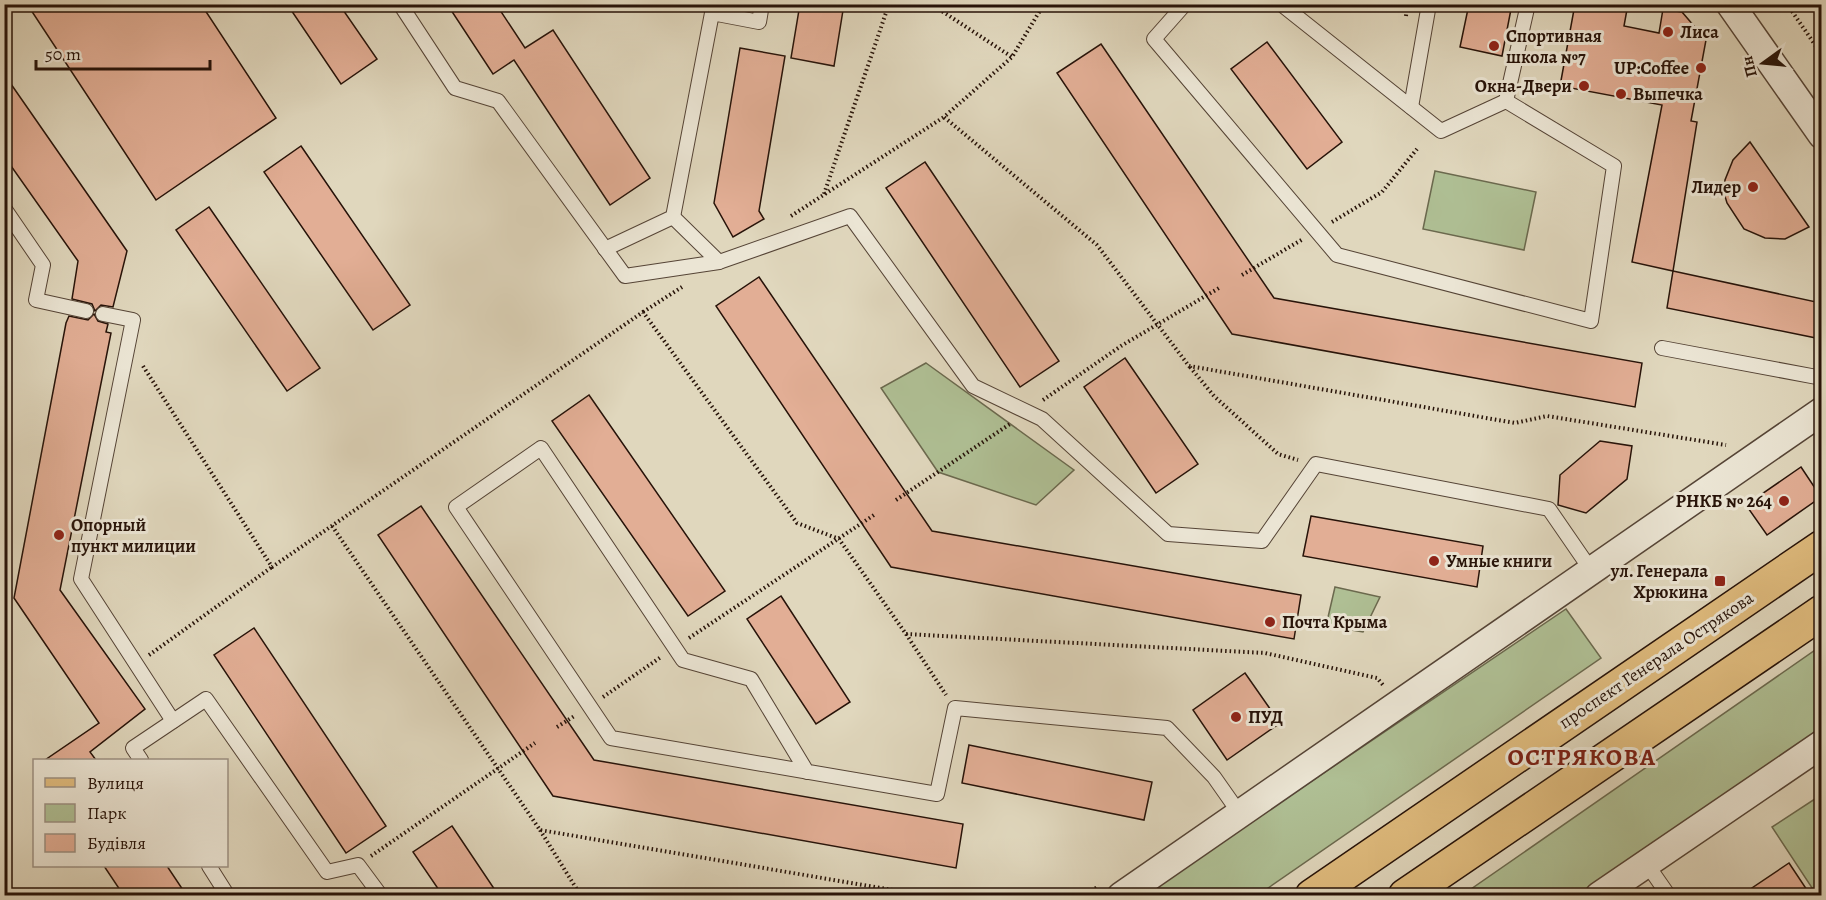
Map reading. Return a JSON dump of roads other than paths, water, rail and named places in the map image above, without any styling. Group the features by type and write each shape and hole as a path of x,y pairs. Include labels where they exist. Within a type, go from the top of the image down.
{"main road":[{"name":"проспект Генерала Острякова","path":"1312,896 1821,547"},
{"path":"1405,896 1821,612"}],"street":[{"path":"1730,4 1818,121"},
{"path":"1121,896 1821,411"},
{"path":"1599,896 1821,744"}],"lane":[{"path":"400,4 455,88 498,101 625,276 719,262 850,216 972,386 1042,419 1168,534 1262,541 1316,464 1549,509 1591,570"},
{"path":"673,217 712,13 759,22 762,4"},
{"path":"1185,4 1154,39 1337,255 1590,321 1614,166 1506,101"},
{"path":"1281,4 1441,131 1506,101"},
{"path":"1411,107 1429,4"},
{"path":"1506,101 1528,4"},
{"path":"4,208 43,265 36,300 86,311"},
{"path":"605,249 673,217"},
{"path":"673,217 719,262"},
{"path":"103,314 133,320 81,579 173,721"},
{"path":"1662,348 1821,378"},
{"path":"807,772 751,679 683,660 541,448 456,507 611,738 807,772 937,794 955,708 1167,728 1214,777 1239,814"},
{"path":"140,759 133,748 206,699 327,872 358,865 381,896"},
{"path":"1646,863 1669,896"},
{"path":"210,867 228,896"}],"place":[{"name":"Лиса","path":"1668,32"},
{"name":"Спортивная школа №7","path":"1494,46"},
{"name":"UP:Coffee","path":"1701,68"},
{"name":"Окна-Двери","path":"1584,86"},
{"name":"Выпечка","path":"1621,94"},
{"name":"Лидер","path":"1753,187"},
{"name":"РНКБ № 264","path":"1784,501"},
{"name":"Опорный пункт милиции","path":"59,535"},
{"name":"Умные книги","path":"1434,561"},
{"name":"ул. Генерала Хрюкина","path":"1720,581"},
{"name":"Почта Крыма","path":"1270,622"},
{"name":"ПУД","path":"1236,717"}],"district":[{"name":"ОСТРЯКОВА","path":"1582,757"}]}
